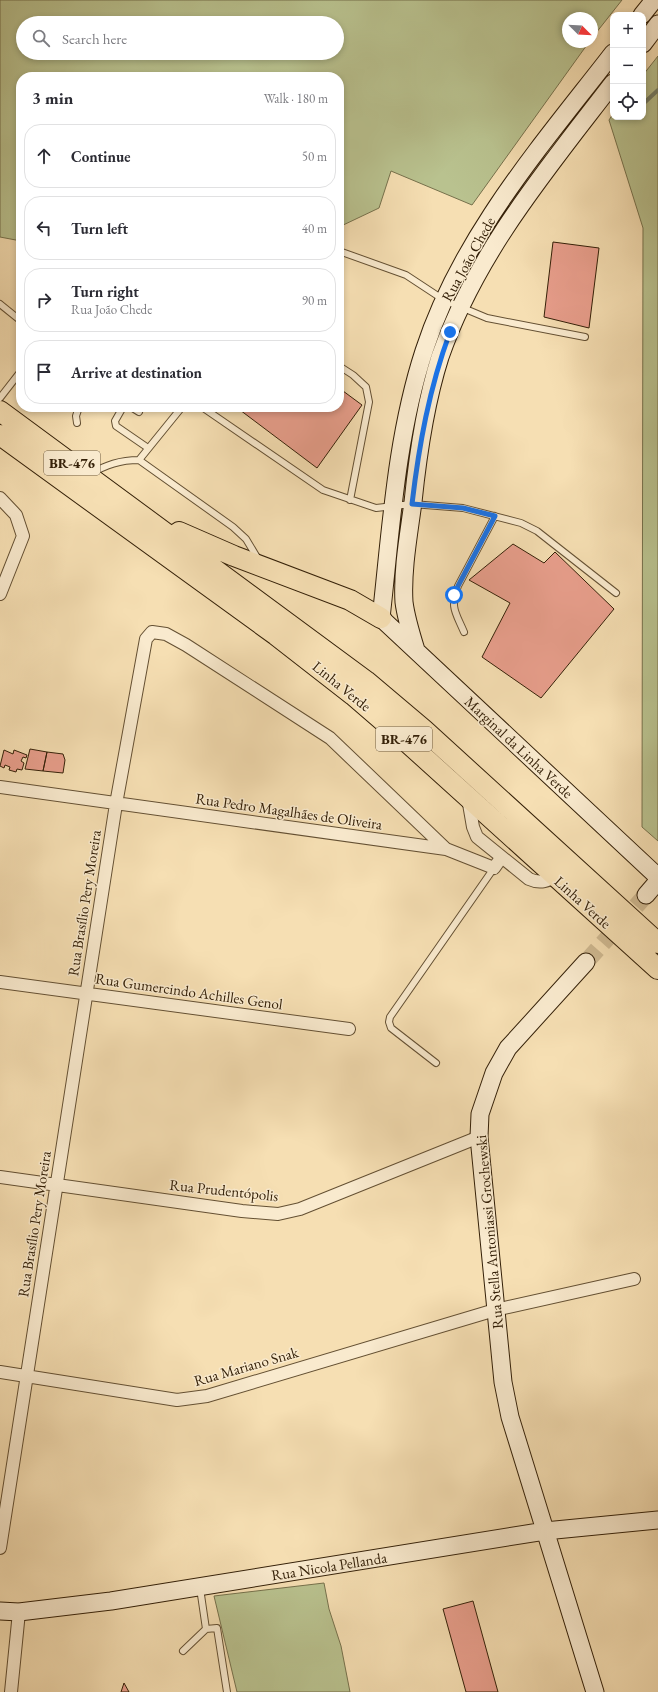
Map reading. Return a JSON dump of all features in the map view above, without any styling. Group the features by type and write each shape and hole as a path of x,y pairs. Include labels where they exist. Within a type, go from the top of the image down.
{"highway":[{"name":"Linha Verde","path":"0,410 336,657 394,704 658,944"},
{"name":"Linha Verde","path":"0,435 314,664 397,733 658,969"},
{"path":"144,516 263,567 350,600 381,618"}],"main road":[{"path":"644,12 654,0"},
{"path":"646,40 658,24"},
{"name":"Rua João Chede","path":"381,618 403,438 424,351 444,300 461,266 487,222 522,172 610,57"},
{"name":"Rua João Chede","path":"416,651 404,602 405,576 412,504 422,431 440,358 460,308 482,266 508,223 612,84"},
{"path":"556,127 571,138"},
{"name":"Marginal da Linha Verde","path":"381,618 658,877"},
{"path":"646,894 658,881"},
{"name":"Rua Stella Antoniassi Grochewski","path":"586,962 508,1048 494,1073 480,1114 479,1137 495,1310 503,1382 510,1417 595,1692"},
{"name":"Rua Nicola Pellanda","path":"0,1611 19,1612 112,1601 545,1531 658,1520"}],"street":[{"path":"0,498 16,515 23,536 0,594"},
{"name":"Rua Brasílio Pery Moreira","path":"0,1548 116,804 146,639 152,632 166,634 186,645 330,738 446,849"},
{"name":"Rua Pedro Magalhães de Oliveira","path":"0,787 446,849 494,868"},
{"path":"468,797 473,827 477,837 501,858 529,879 536,882 543,882 556,877"},
{"path":"494,868 501,858"},
{"name":"Rua Gumercindo Achilles Genol","path":"0,982 350,1029"},
{"name":"Rua Prudentópolis","path":"0,1177 242,1211 278,1214 300,1209 479,1137"},
{"name":"Rua Mariano Snak","path":"0,1372 177,1400 207,1396 495,1310 634,1279"},
{"path":"11,1692 19,1612"}],"lane":[{"path":"344,253 406,275 444,300 460,308 487,318 585,337"},
{"path":"0,304 16,317"},
{"path":"344,369 366,387 369,402 350,500"},
{"path":"0,398 16,377"},
{"path":"77,412 76,416 77,423"},
{"path":"120,412 115,421 116,426 148,448"},
{"path":"139,460 178,412"},
{"path":"209,412 323,490 376,508 412,504 463,508 521,524 537,531 616,593"},
{"path":"88,475 112,463 126,460 139,460 233,527 246,540 263,567"},
{"path":"464,632 453,608 454,595 495,516"},
{"path":"436,1063 391,1028 389,1022 390,1017 494,868"},
{"path":"200,1586 206,1630"},
{"path":"183,1651 206,1630 217,1628 227,1692"}],"green space":[{"path":"0,0 622,0 613,12 610,12 610,15 598,30 598,12 562,12 562,48 585,48 472,205 391,171 379,208 344,225 344,72 16,72 16,240 0,237"},
{"path":"658,56 658,841 642,827 643,228 609,120 610,118 610,120 646,120 646,71"},
{"path":"324,1583 329,1609 341,1646 350,1692 237,1692 214,1596"}],"building":[{"path":"553,242 599,248 589,328 544,317"},
{"path":"344,392 362,405 317,468 243,412 344,412"},
{"path":"513,544 544,563 555,552 614,609 541,698 482,657 510,603 469,580"},
{"path":"30,749 47,752 43,771 25,769"},
{"path":"4,750 13,754 14,750 27,755 26,758 23,757 21,761 24,763 22,770 17,769 16,772 9,770 10,767 5,765 4,768 0,766"},
{"path":"47,752 63,754 65,760 63,773 43,771"},
{"path":"473,1601 498,1692 466,1692 443,1609"},
{"path":"124,1683 129,1692 121,1692"}],"waterway":[{"path":"646,101 658,90"}],"tunnel":[{"path":"586,962 646,895"}],"route":[{"path":"450,332 440,358 426,409 418,453 412,504 463,508 495,516 454,595"}]}
